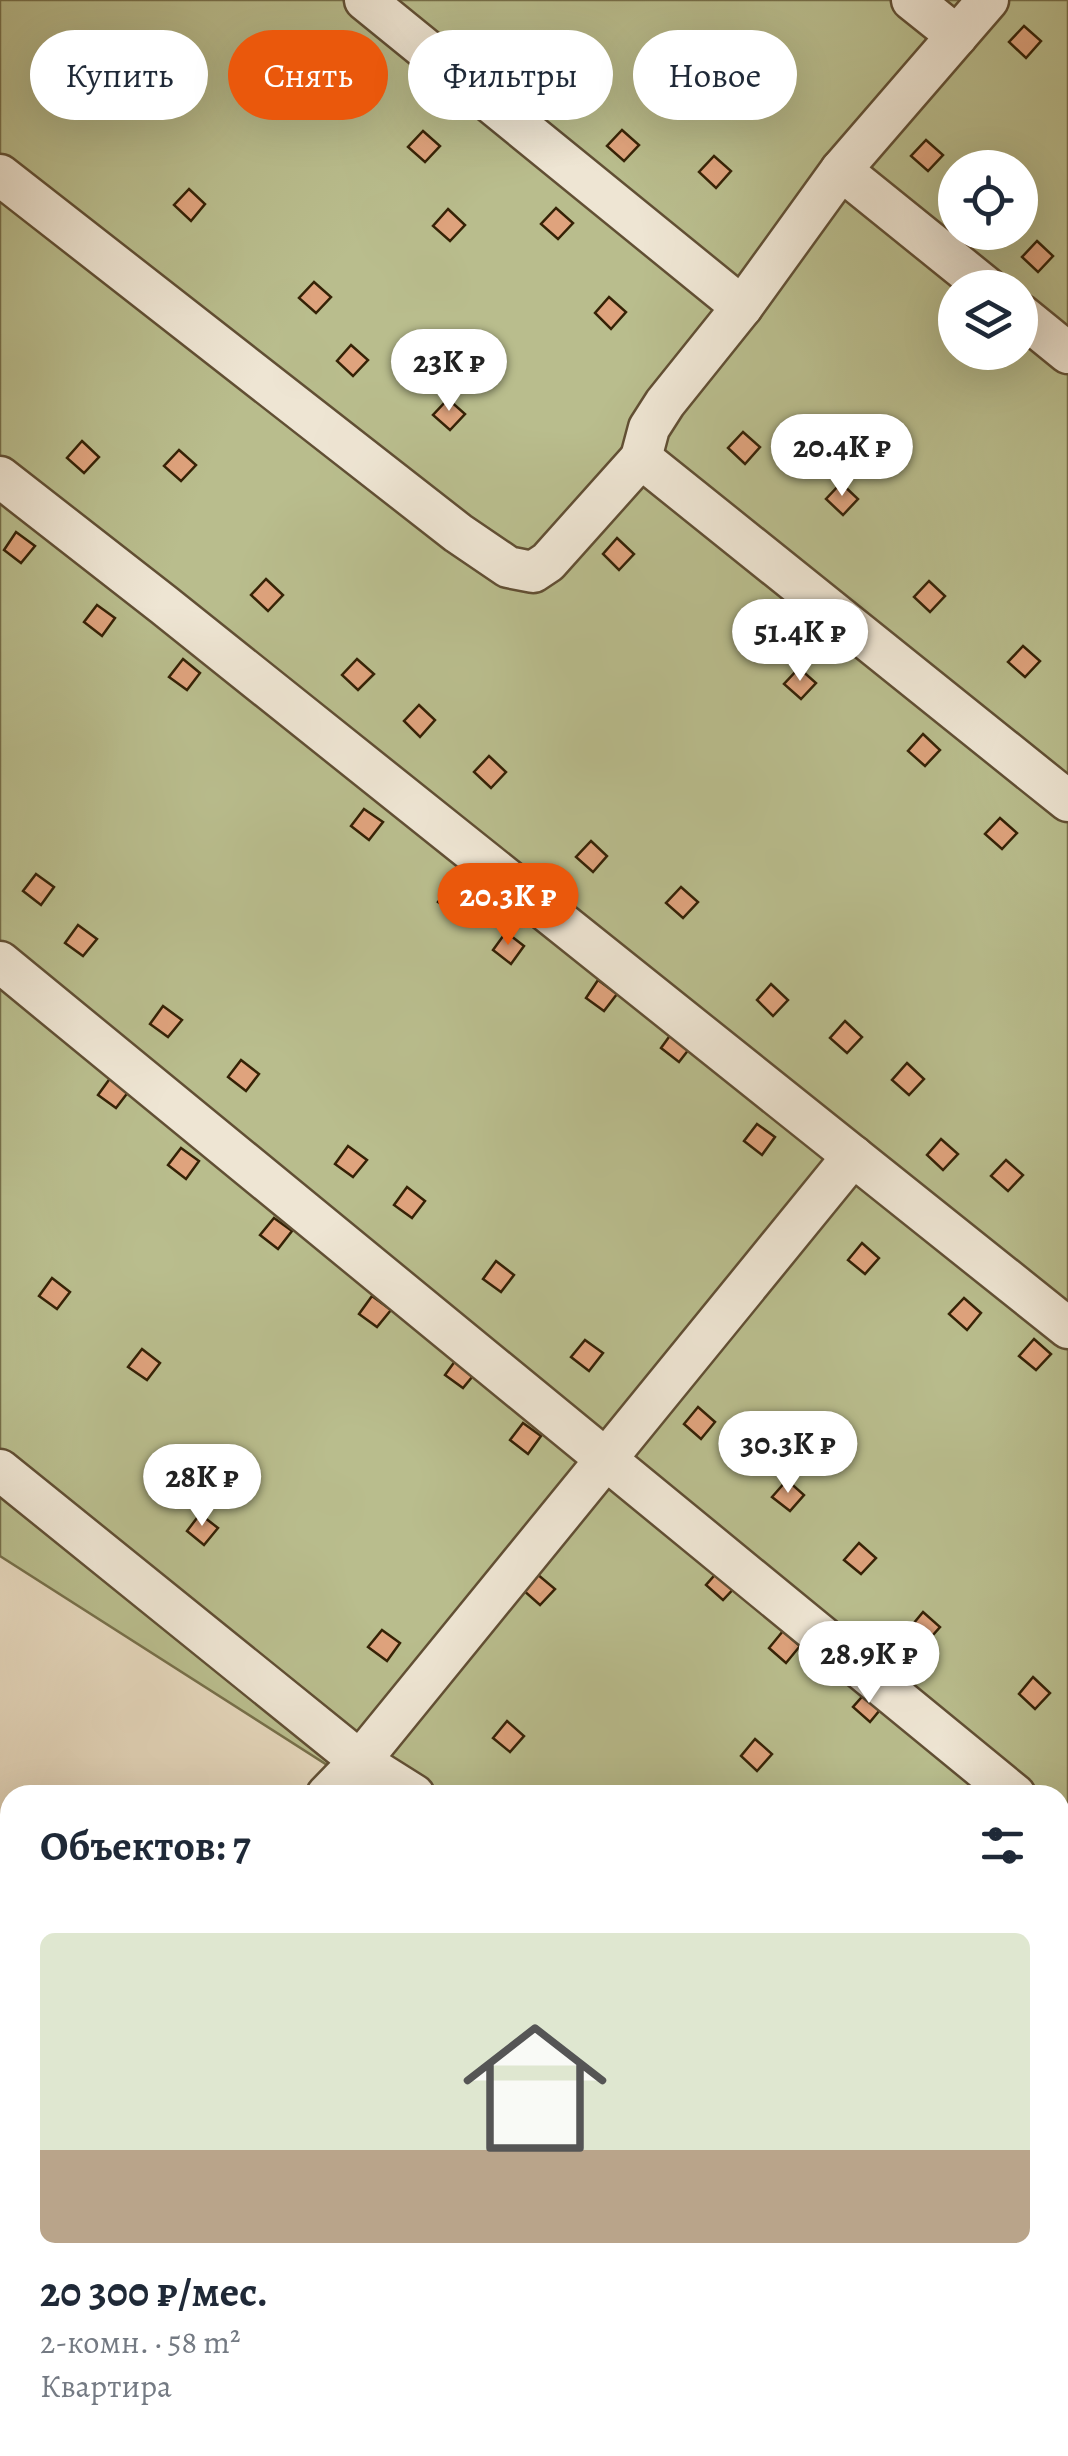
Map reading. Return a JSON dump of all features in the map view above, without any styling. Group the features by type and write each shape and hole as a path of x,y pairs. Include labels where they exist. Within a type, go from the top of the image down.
{"street":[{"path":"365,0 742,307"},
{"path":"912,0 957,36"},
{"path":"0,175 458,533 508,567 533,572 548,562 641,458 649,428 666,403 842,170 988,0"},
{"path":"842,170 964,270"},
{"path":"1038,329 1068,353"},
{"path":"641,458 1068,801"},
{"path":"0,478 180,617 1068,1328"},
{"path":"0,962 1003,1785"},
{"path":"337,1785 853,1156"},
{"path":"0,1470 360,1761 398,1785"}],"green space":[{"path":"0,0 1068,0 1068,1785 358,1785 0,1556"}],"building":[{"path":"1024,26 1041,41 1026,58 1009,42"},
{"path":"622,130 639,145 624,161 607,146"},
{"path":"423,131 440,146 425,162 408,147"},
{"path":"926,140 938,151 938,160 928,171 911,156"},
{"path":"714,156 731,171 716,188 699,172"},
{"path":"189,189 205,204 191,221 174,205"},
{"path":"556,208 573,223 558,239 541,224"},
{"path":"448,209 465,225 450,241 433,226"},
{"path":"1038,242 1053,256 1038,272 1022,257 1029,250 1038,250"},
{"path":"314,282 331,297 316,313 299,298"},
{"path":"609,297 626,312 611,329 595,313"},
{"path":"351,345 368,360 353,376 337,361"},
{"path":"448,399 465,414 450,430 433,415"},
{"path":"743,432 760,447 745,464 728,448"},
{"path":"82,441 99,457 84,473 67,458"},
{"path":"179,450 196,465 181,481 164,466"},
{"path":"841,483 858,499 843,515 826,499"},
{"path":"16,532 35,546 21,563 4,550"},
{"path":"617,538 634,554 619,570 603,554"},
{"path":"266,579 283,595 268,611 251,595"},
{"path":"929,581 945,596 930,612 914,597"},
{"path":"97,605 115,618 102,636 84,622"},
{"path":"752,630 769,645 755,661 738,646"},
{"path":"1023,646 1040,661 1025,677 1008,662"},
{"path":"183,659 200,673 187,690 169,677"},
{"path":"357,659 374,674 358,690 342,675"},
{"path":"799,668 816,683 801,699 784,684"},
{"path":"419,705 435,720 420,737 404,721"},
{"path":"923,734 940,750 925,766 908,751"},
{"path":"489,756 506,772 491,788 474,772"},
{"path":"364,809 383,822 369,840 351,826"},
{"path":"1000,818 1017,833 1002,849 985,834"},
{"path":"591,841 607,856 593,872 576,857"},
{"path":"36,874 54,887 41,905 23,891"},
{"path":"452,884 470,898 457,916 438,902"},
{"path":"681,887 698,902 683,918 666,903"},
{"path":"78,925 97,939 83,956 65,943"},
{"path":"506,932 524,946 511,964 493,950"},
{"path":"598,980 617,994 604,1011 586,998"},
{"path":"771,984 788,1000 773,1016 757,1000"},
{"path":"163,1006 182,1020 168,1037 150,1024"},
{"path":"845,1021 862,1037 847,1053 830,1038"},
{"path":"674,1030 693,1044 679,1062 661,1048"},
{"path":"241,1060 259,1074 246,1091 228,1077"},
{"path":"907,1063 924,1079 909,1095 892,1080"},
{"path":"111,1077 129,1091 116,1108 98,1095"},
{"path":"757,1124 775,1137 762,1155 744,1141"},
{"path":"941,1139 958,1154 943,1170 927,1155"},
{"path":"348,1146 367,1160 353,1177 335,1164"},
{"path":"181,1148 199,1161 186,1179 168,1165"},
{"path":"1006,1160 1023,1175 1008,1191 991,1176"},
{"path":"407,1187 425,1201 412,1218 394,1205"},
{"path":"274,1218 292,1231 278,1249 260,1235"},
{"path":"862,1243 879,1258 865,1274 848,1260"},
{"path":"496,1261 514,1275 501,1292 483,1279"},
{"path":"52,1278 70,1292 57,1309 39,1296"},
{"path":"372,1296 391,1310 377,1327 359,1314"},
{"path":"964,1298 981,1313 967,1330 949,1314"},
{"path":"1034,1339 1051,1354 1036,1370 1019,1356"},
{"path":"585,1340 603,1353 589,1371 571,1357"},
{"path":"142,1349 160,1363 147,1380 128,1367"},
{"path":"458,1357 477,1371 463,1388 445,1375"},
{"path":"698,1407 715,1422 701,1439 684,1424"},
{"path":"523,1423 541,1436 528,1454 510,1440"},
{"path":"787,1480 804,1495 790,1511 772,1497"},
{"path":"200,1514 218,1528 204,1545 187,1531"},
{"path":"859,1543 876,1558 861,1574 844,1560"},
{"path":"720,1569 738,1584 723,1600 706,1585"},
{"path":"537,1574 555,1589 540,1605 523,1590"},
{"path":"923,1612 940,1627 925,1644 909,1629"},
{"path":"382,1630 400,1643 387,1661 368,1647"},
{"path":"783,1631 800,1646 786,1663 769,1648"},
{"path":"1033,1677 1050,1693 1035,1709 1019,1694"},
{"path":"868,1690 884,1705 870,1722 853,1707"},
{"path":"507,1721 524,1736 510,1752 493,1738"},
{"path":"755,1739 772,1754 757,1771 741,1756"}]}
